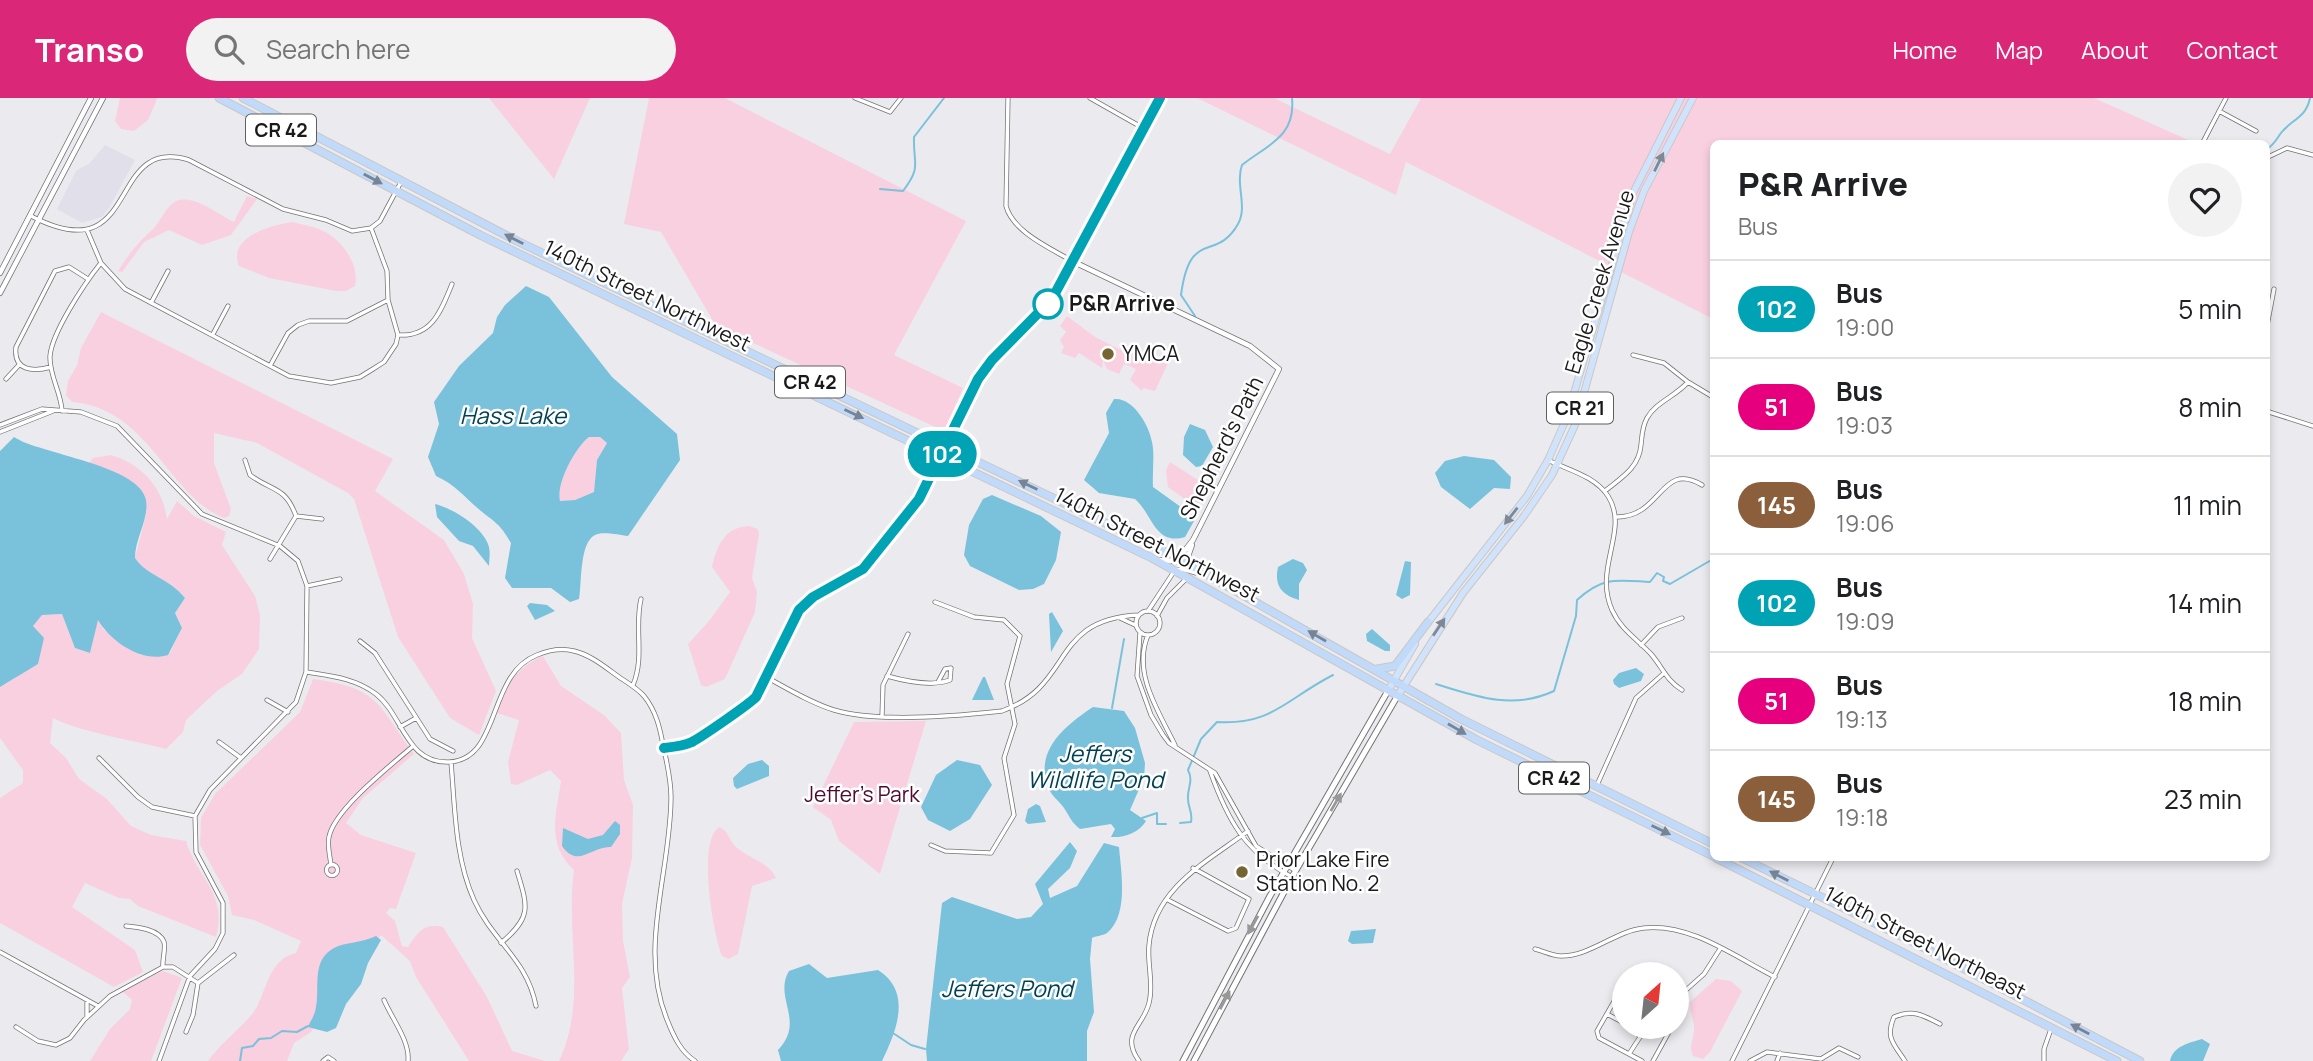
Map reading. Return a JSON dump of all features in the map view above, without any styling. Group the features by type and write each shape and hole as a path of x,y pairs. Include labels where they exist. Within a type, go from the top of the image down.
{"highway":[{"name":"140th Street Northwest","path":"219,98 575,281 1152,558 1398,695"},
{"name":"140th Street Northwest","path":"243,98 599,281 1186,562 1404,686"},
{"path":"1376,669 1395,666 1428,622"},
{"name":"CR 42","path":"1404,686 1461,719 1710,843"},
{"name":"140th Street Northeast","path":"1398,695 1487,745 1710,855"},
{"name":"140th Street Northeast","path":"1723,861 2117,1061"},
{"name":"140th Street Northeast","path":"1748,861 2140,1061"}],"main road":[{"name":"Eagle Creek Avenue","path":"1394,680 1428,622 1527,496 1548,460 1567,417 1633,193 1681,98"},
{"name":"Eagle Creek Avenue","path":"1404,686 1463,593 1524,516 1557,464 1575,425 1629,232 1644,191 1693,98"},
{"name":"CR 21","path":"1183,1061 1285,869 1394,680"},
{"name":"CR 21","path":"1194,1061 1294,874 1404,686"}],"street":[{"path":"0,273 92,98"},
{"path":"0,293 103,98"},
{"path":"855,98 890,112 901,98"},
{"path":"1008,98 1006,206 1009,216 1049,247 1074,262"},
{"path":"1090,98 1145,129"},
{"path":"664,748 693,741 723,719 747,706 799,610 813,597 863,569 919,499 985,369 1040,314 1074,262 1160,98"},
{"path":"2204,140 2226,98"},
{"path":"2219,111 2256,131"},
{"path":"2270,156 2287,148 2313,155"},
{"path":"31,216 65,230 87,230 110,216 142,167 158,158 189,160 283,209 326,220 352,231 371,229 380,221 402,181"},
{"path":"87,230 101,263 125,289 302,380 316,383 360,377 384,362 392,353 398,335 388,300 387,271 371,229"},
{"name":"Shepherd's Path","path":"1074,262 1250,346 1279,369 1193,541 1186,562"},
{"path":"62,411 59,390 51,367 52,346 88,279 101,263"},
{"path":"51,367 27,369 19,364 16,347 55,271 69,267 88,279"},
{"path":"151,303 168,271"},
{"path":"398,335 407,336 429,327 441,312 452,284"},
{"path":"2270,310 2274,289"},
{"path":"271,364 281,343 298,325 309,321 347,321 388,300"},
{"path":"213,334 228,306"},
{"path":"1633,355 1664,363 1710,395"},
{"path":"6,379 19,364"},
{"path":"1605,491 1630,471 1637,461 1648,416 1688,382"},
{"path":"0,425 42,409 98,416 117,426 202,514 271,540 298,561 307,586 306,672 302,690 288,712 210,790 195,816 196,852 218,890 224,919 223,933 215,949 190,976 159,1061"},
{"path":"0,432 55,410"},
{"path":"2270,412 2313,426"},
{"path":"245,460 250,475 282,491 290,499 296,516 270,559"},
{"path":"1548,460 1581,475 1605,491 1617,517 1606,563 1609,600 1625,631 1652,655 1663,674 1682,690"},
{"path":"1617,517 1638,515 1646,510 1663,489 1679,479 1691,478 1702,485"},
{"path":"296,516 323,519"},
{"name":"Shepherd's Path","path":"1174,556 1182,554 1193,541"},
{"path":"1152,558 1186,562"},
{"path":"765,677 831,709 882,716 982,713 1012,707 1044,687 1072,641 1085,629 1148,611 1175,570 1182,569 1216,579"},
{"path":"1118,618 1148,635 1158,630 1157,616 1167,598 1188,577"},
{"path":"307,586 340,579"},
{"path":"632,686 640,663 637,614 641,599"},
{"path":"931,845 945,852 984,855 991,853 1014,815 1004,758 1015,724 1007,684 1020,636 1016,629 1004,620 974,617 936,602"},
{"path":"1148,611 1157,616"},
{"path":"1136,626 1139,615"},
{"path":"1641,645 1658,627 1682,618"},
{"path":"1140,632 1137,676 1143,695 1163,735 1215,773 1248,831 1264,853 1285,869"},
{"path":"882,716 882,691 908,634"},
{"path":"1148,635 1143,654 1144,675 1176,746"},
{"path":"360,641 375,653 430,739 453,751"},
{"path":"306,672 363,685 387,705 412,747 429,759 451,762 467,757 481,745 507,681 518,666 536,655 559,650 584,654 643,695 656,714 664,748 671,801 656,921 657,981 665,1015 676,1040 695,1061"},
{"path":"887,676 938,682 950,680 951,668 945,669 938,682"},
{"path":"1596,786 1617,746 1636,698 1663,674"},
{"path":"267,700 288,712"},
{"path":"400,727 416,718"},
{"path":"219,741 241,758"},
{"path":"331,865 328,839 331,831 359,794 412,747"},
{"path":"99,758 138,797 152,807 195,816"},
{"path":"451,762 465,876 486,922 529,977 536,1006"},
{"path":"1209,769 1218,793 1242,836 1262,860 1294,874"},
{"path":"1139,1061 1132,1052 1132,1038 1148,1008 1151,994 1149,942 1168,900 1193,868 1248,831"},
{"path":"1732,1061 1832,861"},
{"path":"1168,900 1228,931 1236,928 1250,899 1193,868"},
{"path":"500,943 523,922 526,911 517,872"},
{"path":"126,926 146,930 161,938 164,943 163,967"},
{"path":"1535,949 1560,956 1584,951 1643,928 1675,930 1693,935 1775,977"},
{"path":"1689,987 1704,974 1720,949"},
{"path":"0,952 98,1006"},
{"path":"186,1032 193,1014 198,983 234,955"},
{"path":"16,1027 38,1041 56,1045 70,1038 98,1006 163,967 173,967 198,983"},
{"path":"384,1000 393,1022 408,1046 408,1061"},
{"path":"87,1002 88,1017"},
{"path":"1612,1005 1597,1031 1599,1038 1642,1061"},
{"path":"1905,1061 1892,1045 1888,1030 1894,1017 1905,1012 1918,1012 1940,1024"},
{"path":"1607,1014 1612,1017"},
{"path":"2044,1061 2044,1049 2052,1027"},
{"path":"1629,1054 1638,1040"},
{"path":"1655,1060 1665,1040"},
{"path":"1750,1061 1767,1052 1821,1059 1839,1048 1858,1057"},
{"path":"1777,1061 1780,1054"},
{"path":"323,1061 328,1057 334,1061"}],"shaded area":[{"path":"105,145 135,160 102,217 82,223 57,209 76,171 90,163"}],"green space":[{"path":"120,98 157,99 148,120 134,131 121,129 115,121"},
{"path":"489,98 590,98 554,179"},
{"path":"649,98 725,98 966,221 894,355 963,388 944,431 716,326 661,232 624,224"},
{"path":"1197,98 1274,98 1390,154 1421,98 2094,98 2188,140 1710,140 1710,317 1406,162 1396,195"},
{"path":"247,196 257,199 231,235 202,245 169,230 144,242 122,272 118,271 134,248 176,201 195,201 234,222"},
{"path":"293,222 315,227 342,245 355,269 355,286 346,291 336,291 269,278 239,266 239,247 245,240 263,230"},
{"path":"101,312 393,459 375,491 444,540 464,574 473,604 472,638 496,691 479,735 450,718 398,637 354,499 348,493 257,443 214,433 214,463 231,509 229,516 224,518 205,507 187,491 156,454 120,420 98,408 72,402 66,395 68,381 77,365 81,348"},
{"name":"YMCA","path":"1067,316 1095,337 1127,353 1130,349 1143,356 1142,350 1148,350 1148,355 1168,363 1155,391 1143,388 1142,391 1130,380 1136,369 1124,364 1119,374 1107,369 1103,360 1102,368 1079,353 1075,358 1061,353 1064,347 1060,340 1066,332 1060,326"},
{"path":"589,437 600,437 607,443 597,460 594,492 575,500 560,501 561,485 568,466"},
{"path":"111,455 132,464 149,479 161,497 167,519 177,501 194,516 226,532 222,545 255,596 260,615 259,649 242,674 217,691 186,720 183,732 166,749 91,732 53,718 50,743 66,758 79,779 107,799 131,826 151,835 186,841 210,886 218,909 216,937 138,906 130,899 119,898 85,883 72,907 135,950 143,972 114,987 0,923 0,798 23,783 23,770 0,738 0,687 14,679 33,626 42,615 62,614 75,648 90,653 98,618 103,629 141,655 170,653 182,628 175,613 185,598 135,558 146,515 132,482 89,463 93,458"},
{"path":"1170,462 1201,482 1196,492 1201,499 1196,507 1168,487 1166,470"},
{"path":"749,526 758,529 759,534 752,578 757,592 755,612 725,679 706,687 701,685 688,644 730,592 712,567 723,539 734,530"},
{"path":"543,656 561,686 604,715 621,733 624,780 633,805 632,858 622,904 623,941 630,977 622,988 629,1049 621,1061 559,1061 568,1038 574,991 574,870 559,850 555,828 561,781 550,770 517,785 511,784 508,762 519,720 497,713 513,679 525,666"},
{"path":"313,679 352,687 375,701 414,754 363,798 346,823 361,835 416,853 396,909 390,908 386,913 395,921 402,946 408,947 426,927 443,927 487,997 512,1051 545,1061 469,1061 416,977 410,961 381,935 342,982 311,1032 294,1043 287,1061 208,1061 253,1013 273,970 286,957 296,953 301,941 254,920 232,915 228,896 200,845 201,818 215,794 300,712"},
{"name":"Jeffer's Park","path":"926,721 880,874 839,841 831,820 813,807 854,722"},
{"path":"719,827 736,847 764,864 776,878 752,886 738,954 729,959 722,956 718,945 709,889 709,850 712,836"},
{"path":"163,971 182,978 151,1061 90,1061 110,1029 130,1009 132,1000 122,991"},
{"path":"1716,979 1731,981 1742,991 1710,1052 1703,1059 1693,1056 1692,1052 1694,1026 1690,1002"}],"water":[{"name":"Hass Lake","path":"526,286 549,297 612,377 677,434 680,460 628,536 602,533 590,539 582,564 579,599 570,602 551,588 512,588 505,578 511,543 498,525 449,483 436,476 428,457 439,424 434,402 459,366 493,333 497,317 505,305","holes":["589,437 600,437 607,443 597,460 594,492 575,500 560,501 561,485 573,457"]},
{"path":"1114,399 1128,402 1144,420 1153,447 1153,487 1192,515 1194,521 1185,537 1167,537 1135,499 1099,493 1084,480 1109,433 1106,413"},
{"path":"1190,424 1205,430 1213,447 1202,466 1196,467 1183,455 1184,437"},
{"path":"14,437 108,469 140,488 146,500 146,507 135,558 185,598 175,613 182,628 168,655 148,656 128,649 111,636 98,620 90,653 75,648 62,614 42,615 33,626 44,638 38,664 0,687 0,451"},
{"path":"1464,456 1494,460 1511,477 1510,489 1494,488 1470,509 1441,487 1435,473 1445,461"},
{"path":"992,495 1041,516 1061,532 1056,560 1044,584 1033,589 1019,590 970,566 964,555 969,525 983,499"},
{"path":"435,504 458,514 479,531 489,547 489,566 473,546 459,541 437,517"},
{"path":"1293,559 1303,563 1307,570 1299,584 1299,600 1283,592 1277,579 1278,567"},
{"path":"1405,561 1411,562 1410,595 1402,599 1396,595"},
{"path":"530,603 547,605 555,611 535,620 527,606"},
{"path":"1052,612 1063,631 1051,652 1049,614"},
{"path":"1372,629 1390,645 1390,651 1367,641 1366,634"},
{"path":"1636,668 1644,674 1641,681 1619,688 1614,684 1613,680 1619,673"},
{"path":"983,677 994,700 972,700"},
{"name":"Jeffers Wildlife Pond","path":"1093,707 1124,711 1135,728 1145,763 1144,778 1130,810 1146,821 1135,832 1126,836 1111,837 1115,829 1111,824 1080,829 1051,793 1045,777 1048,752 1054,741 1072,722"},
{"path":"762,760 769,766 769,776 737,789 733,778 748,764"},
{"path":"957,760 980,765 992,785 970,819 950,831 928,820 921,807 936,775"},
{"path":"1036,804 1040,806 1046,822 1028,824 1025,821 1028,809"},
{"path":"615,821 620,825 620,834 611,847 574,856 562,846 563,828 588,839 603,835"},
{"name":"Jeffers Pond","path":"1070,842 1077,851 1070,868 1048,889 1050,898 1077,886 1104,843 1119,847 1121,868 1121,904 1114,925 1107,933 1092,938 1090,959 1094,1012 1087,1031 1087,1061 927,1061 926,1049 942,903 952,897 1017,919 1031,917 1043,904 1035,884"},
{"path":"1376,929 1373,943 1352,944 1348,941 1351,931"},
{"path":"376,936 381,940 368,963 361,984 346,1004 336,1028 327,1032 308,1027 315,1010 322,959 338,946"},
{"path":"809,964 827,978 878,970 889,979 895,989 898,1013 892,1038 882,1061 781,1061 778,1050 786,1039 790,1019 784,991 785,981 789,971"},
{"path":"2202,1039 2210,1044 2203,1061 2170,1061 2178,1049"}],"waterway":[{"path":"880,189 903,191 909,183 915,170 914,137 944,98"},
{"path":"1195,316 1181,295 1185,274 1197,253 1221,242 1238,224 1242,210 1242,165 1285,131 1292,111 1292,98"},
{"path":"2270,147 2285,128 2302,114 2310,98"},
{"path":"1436,684 1481,697 1509,701 1539,697 1554,691 1576,616 1577,600 1586,592 1610,581 1650,582 1657,573 1664,577 1663,581 1670,584 1710,561"},
{"path":"1112,708 1124,639"},
{"path":"1180,823 1191,822 1188,770 1201,739 1217,722 1236,722 1266,715 1333,675"},
{"path":"1142,818 1157,813 1157,824 1166,824"},
{"path":"240,1061 242,1048 253,1046 259,1039 271,1038 282,1031 297,1032 308,1026"},
{"path":"893,1033 911,1045 925,1049"}],"bus line":[{"name":"102","path":"664,748 693,741 723,719 747,706 756,697 799,610 813,597 863,569 896,530 919,499 978,379 992,360 1052,299 1160,98"}],"place":[{"name":"P&R Arrive","path":"1048,304"},
{"name":"YMCA","path":"1108,354"},
{"name":"Prior Lake Fire Station No. 2","path":"1242,872"}]}
